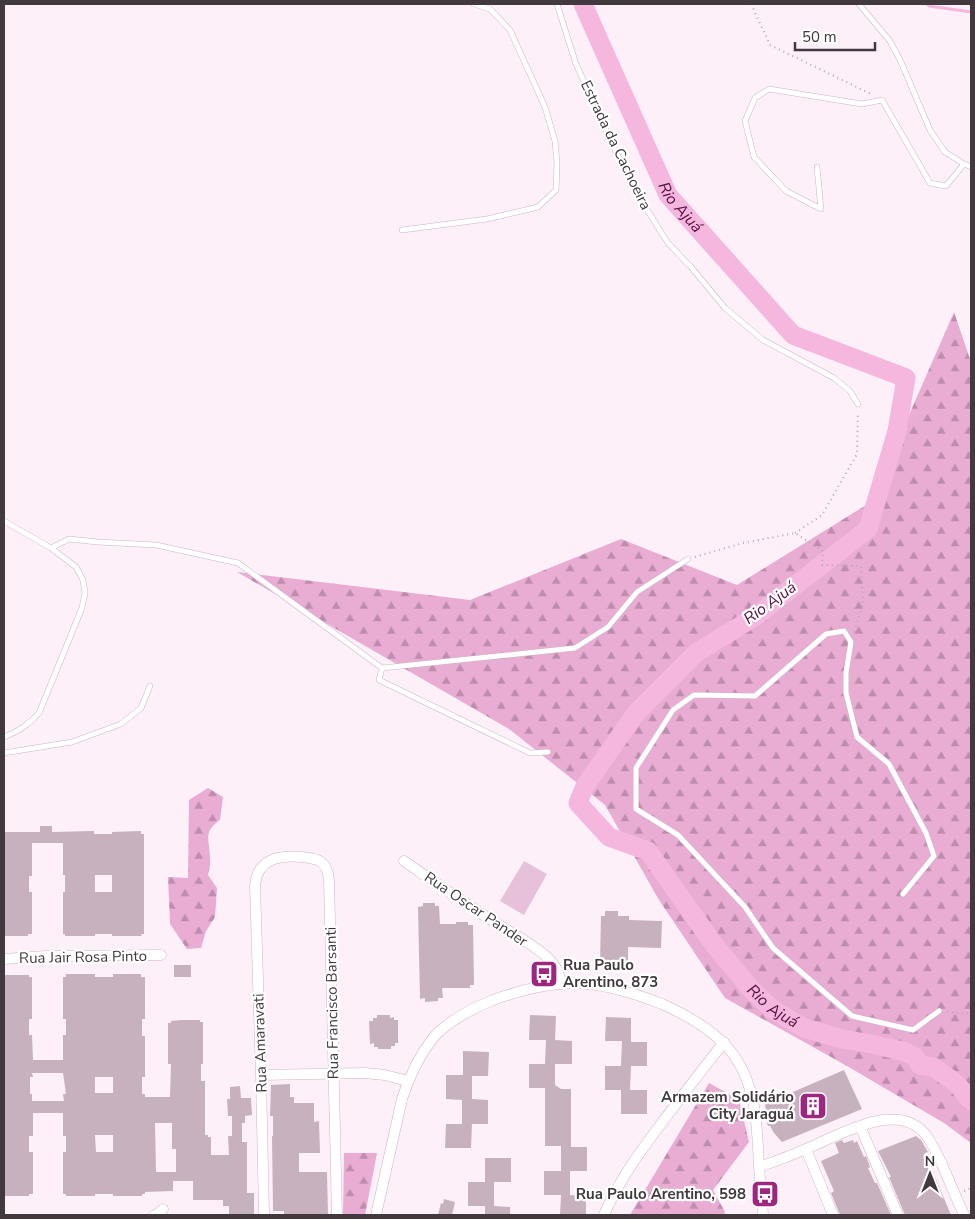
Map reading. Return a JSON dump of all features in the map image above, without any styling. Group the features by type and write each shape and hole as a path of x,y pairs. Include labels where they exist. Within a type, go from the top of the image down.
{"street":[{"name":"Rua Francisco Barsanti","path":"259,871 273,858 310,858 322,862 326,867 329,880 337,1215"},
{"name":"Rua Oscar Pander","path":"404,861 549,958 557,967 561,983"},
{"name":"Rua Amaravati","path":"259,871 255,879 254,897 264,1215"},
{"name":"Rua Jair Rosa Pinto","path":"4,959 46,956 162,955"},
{"path":"376,1215 398,1115 408,1081 424,1050 445,1026 475,1007 510,994 561,983 605,986 650,999 691,1018 724,1042 736,1058 750,1088 754,1102 763,1215"},
{"path":"604,1215 612,1198 639,1154 724,1042"},
{"path":"261,1075 375,1074 408,1081"},
{"path":"759,1167 806,1150 860,1126 874,1122 901,1120 920,1128 926,1135 964,1215"},
{"path":"860,1126 898,1215"},
{"path":"806,1150 833,1215"},
{"path":"154,1215 163,1209"}],"lane":[{"path":"402,230 488,220 538,207 556,190 558,163 555,141 545,107 510,30 490,9 474,4"},
{"name":"Estrada da Cachoeira","path":"557,4 576,64 616,152 637,194 668,243 725,308 763,340 834,378 850,391 858,404"},
{"path":"859,4 890,41 930,130 945,152 971,167"},
{"path":"817,167 820,209 786,191 754,157 745,121 755,98 769,90 862,104 882,100 930,183 946,186 964,164"},
{"path":"4,521 51,548 76,567 83,580 85,593 82,608 39,712 29,724 17,732 4,737"},
{"path":"51,548 69,539 156,545 238,564 382,668 575,648 608,627 637,592 688,559"},
{"path":"903,894 934,856 926,833 889,764 857,737 846,693 846,673 851,642 844,631 826,634 755,696 694,695 673,710 636,768 636,809 678,836 745,907 773,948 852,1016 913,1030 939,1011"},
{"path":"382,668 379,680 530,753 548,752"},
{"path":"4,753 72,742 121,724 141,708 150,686"}],"path":[{"path":"751,4 770,45 882,100"},
{"path":"688,559 743,543 795,533 822,515 857,454 858,404"},
{"path":"795,533 823,551 822,565 861,566 863,604 851,642"},
{"path":"939,1011 971,1014"}],"green space":[{"path":"954,312 971,362 971,1143 944,1123 725,998 659,900 605,805 509,729 237,572 470,600 621,539 737,585 871,502"},
{"path":"208,788 223,797 220,820 214,824 208,837 210,863 208,875 217,888 215,917 206,931 201,948 187,949 170,924 168,877 188,878 189,800"},
{"path":"709,1083 739,1100 749,1142 713,1190 725,1212 724,1215 630,1215"},
{"path":"344,1153 377,1153 365,1215 343,1215"}],"shaded area":[{"path":"524,861 547,874 524,915 500,901"}],"building":[{"path":"40,826 52,826 52,832 94,831 94,834 112,834 112,832 141,831 141,834 144,834 144,934 141,934 142,936 95,934 95,936 65,936 63,934 65,875 63,875 63,843 32,843 32,876 29,876 29,892 32,892 32,934 28,934 28,936 4,936 4,832 40,832","holes":["95,875 112,875 112,892 95,892"]},
{"path":"423,903 435,903 435,906 439,906 440,924 468,922 468,925 473,925 474,985 470,985 470,988 442,988 443,998 438,998 438,1001 425,1002 425,998 420,999 418,907 423,906"},
{"path":"605,911 618,911 618,916 629,916 629,920 662,921 661,948 628,947 628,962 600,962 601,916 605,916"},
{"path":"174,965 191,965 191,977 174,977"},
{"path":"66,974 95,974 95,977 113,977 113,974 141,974 141,977 145,977 145,1019 142,1019 142,1036 145,1036 145,1077 142,1077 142,1094 145,1094 145,1097 170,1097 171,1064 168,1064 168,1023 181,1020 200,1020 200,1022 203,1022 201,1081 205,1081 205,1135 211,1137 211,1155 229,1155 228,1136 232,1136 232,1116 228,1116 227,1099 230,1099 230,1087 240,1086 241,1098 251,1098 252,1115 245,1116 245,1123 242,1123 242,1142 247,1142 247,1193 254,1193 254,1215 229,1215 229,1206 223,1206 223,1200 193,1200 193,1181 173,1181 173,1191 145,1192 142,1196 95,1194 95,1196 66,1196 66,1194 63,1194 63,1152 66,1152 66,1136 63,1136 63,1113 33,1113 33,1136 29,1136 29,1152 33,1152 33,1194 29,1194 29,1196 4,1196 4,975 29,975 29,977 32,977 32,1019 29,1019 29,1035 32,1035 33,1060 63,1060 63,1035 66,1035 66,1019 63,1019 63,977 66,977","holes":["32,1073 63,1073 66,1094 63,1094 64,1101 32,1101 30,1077 33,1077","95,1077 113,1077 113,1093 95,1093","155,1123 172,1123 172,1149 176,1149 176,1172 156,1172","95,1135 113,1135 113,1152 96,1152"]},
{"path":"377,1015 390,1015 390,1018 394,1017 394,1020 398,1020 398,1043 395,1043 395,1046 391,1046 391,1049 378,1049 378,1047 374,1047 374,1043 370,1044 369,1021 377,1018"},
{"path":"530,1015 556,1016 555,1040 572,1041 572,1064 555,1064 555,1085 561,1089 571,1089 571,1147 587,1147 587,1171 570,1171 570,1195 586,1196 586,1215 560,1215 561,1195 544,1195 544,1171 561,1171 561,1146 545,1146 545,1088 529,1088 529,1064 545,1064 546,1040 529,1040"},
{"path":"606,1017 631,1018 631,1042 647,1042 647,1066 631,1066 630,1090 647,1090 647,1114 621,1114 621,1090 605,1090 605,1066 621,1066 622,1041 605,1041"},
{"path":"463,1051 489,1052 488,1076 472,1076 472,1099 488,1100 488,1124 472,1124 471,1148 445,1148 446,1124 462,1124 462,1100 446,1099 446,1075 463,1075"},
{"name":"Armazem Solidário City Jaraguá","path":"844,1070 862,1109 782,1142 770,1126 768,1126 765,1104"},
{"path":"290,1084 290,1097 294,1097 294,1103 314,1103 314,1122 319,1121 320,1153 299,1153 299,1172 327,1172 328,1215 284,1215 284,1211 273,1211 273,1116 270,1116 271,1085"},
{"path":"916,1136 921,1140 928,1152 925,1153 951,1215 905,1215 889,1177 891,1177 878,1151"},
{"path":"842,1140 844,1143 853,1140 854,1143 857,1141 864,1157 866,1156 870,1167 868,1168 891,1215 840,1215 831,1193 834,1191 821,1161 839,1153 835,1143"},
{"path":"485,1158 511,1158 511,1182 494,1182 494,1206 510,1207 510,1215 485,1215 485,1206 468,1206 468,1182 485,1182"},
{"path":"444,1199 455,1202 452,1215 438,1215"}],"waterway":[{"name":"Rio Ajuá","path":"583,4 668,195 793,335 906,378 897,431 868,529 756,616 696,653 636,713 585,786 578,803 609,837 648,851 715,946 751,989 772,1009 804,1028 842,1039 905,1052 915,1057 920,1065 933,1067 956,1083 971,1101"},
{"path":"927,4 929,6 971,12"}],"place":[{"name":"Rua Paulo Arentino, 873","path":"544,974"},
{"name":"Armazem Solidário City Jaraguá","path":"813,1106"},
{"name":"Rua Paulo Arentino, 598","path":"765,1194"}]}
